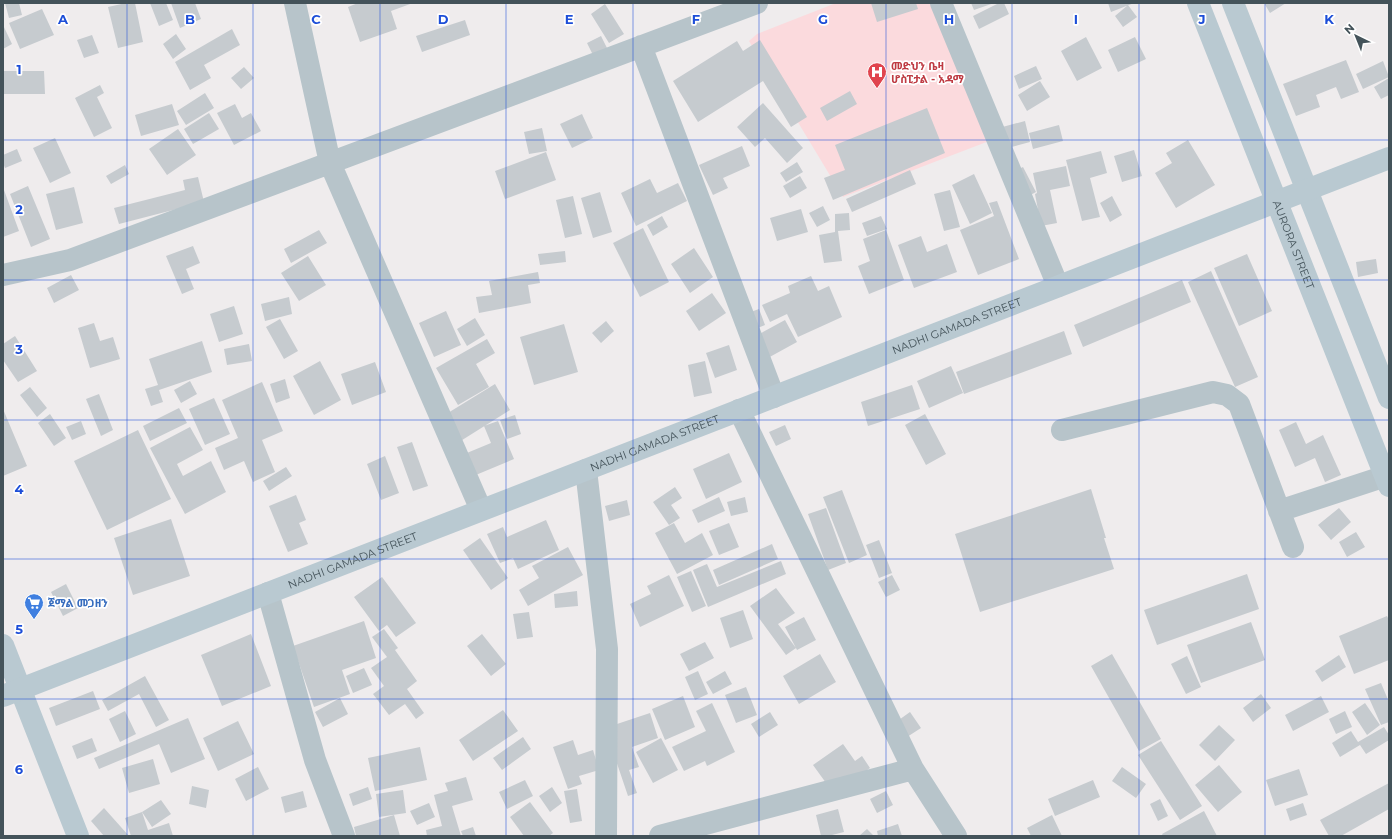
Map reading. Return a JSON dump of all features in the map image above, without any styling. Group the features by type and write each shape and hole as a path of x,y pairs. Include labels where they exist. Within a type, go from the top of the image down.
{"street":[{"path":"295,3 330,163 481,510"},
{"path":"941,3 1058,286"},
{"name":"AURORA STREET","path":"1198,3 1276,202 1388,479"},
{"path":"1233,3 1389,398"},
{"path":"3,275 70,260 749,4"},
{"path":"641,46 774,397"},
{"name":"NADHI GAMADA STREET","path":"12,693 1389,158"},
{"path":"1062,430 1213,392 1227,395 1239,404 1293,547"},
{"path":"738,410 913,769 956,836"},
{"path":"586,470 607,649 606,836"},
{"path":"1279,511 1388,479"},
{"path":"268,593 315,760 344,836"},
{"path":"3,645 12,693 78,836"},
{"path":"660,836 913,769"}],"shaded area":[{"name":"መድህን ቤዛ ሆስፒታል - አዳማ","path":"836,3 941,3 997,138 843,197 749,41 757,34"}],"building":[{"path":"5,3 19,3 22,15 9,18"},
{"path":"126,3 135,3 143,42 118,48 108,7"},
{"path":"150,3 166,3 173,20 159,26"},
{"path":"171,3 195,3 201,19 180,28"},
{"path":"358,3 413,3 391,11 397,29 360,42 348,7"},
{"path":"871,3 916,3 918,9 877,22"},
{"path":"971,3 994,3 974,10"},
{"path":"999,3 1004,3 1009,14 979,29 973,16"},
{"path":"1108,3 1134,3 1111,12"},
{"path":"1264,3 1286,3 1270,13"},
{"path":"605,4 624,34 609,43 591,14"},
{"path":"1128,5 1137,17 1123,27 1115,16"},
{"path":"42,9 54,35 20,49 9,23"},
{"path":"465,20 470,35 422,52 416,36"},
{"path":"3,25 12,44 3,49"},
{"path":"232,29 240,45 204,65 211,78 190,90 175,62"},
{"path":"176,34 186,49 173,59 163,44"},
{"path":"92,35 99,53 84,58 77,40"},
{"path":"601,36 608,50 594,57 587,43"},
{"path":"1086,37 1102,68 1077,81 1061,51"},
{"path":"1135,37 1146,59 1118,72 1108,50"},
{"path":"760,40 807,117 791,127 763,81 698,122 673,81 737,41 743,51"},
{"path":"1346,60 1359,92 1341,99 1336,87 1316,95 1320,107 1296,116 1283,84"},
{"path":"1383,61 1389,77 1363,89 1356,74"},
{"path":"1036,66 1042,79 1019,89 1014,76"},
{"path":"244,67 254,78 241,89 231,78"},
{"path":"3,71 44,71 45,94 3,94"},
{"path":"1389,78 1389,95 1381,99 1374,87"},
{"path":"1040,81 1050,97 1027,111 1018,95"},
{"path":"100,85 104,93 97,97 112,128 94,137 75,98"},
{"path":"850,91 857,104 827,121 820,108"},
{"path":"205,93 214,108 186,125 177,111"},
{"path":"763,103 803,148 787,163 765,138 755,147 737,127"},
{"path":"172,104 179,125 141,136 135,115"},
{"path":"235,104 242,118 251,113 261,131 234,145 217,113"},
{"path":"927,108 945,153 833,200 824,178 845,170 835,145"},
{"path":"209,113 219,129 193,144 184,129"},
{"path":"582,114 593,138 572,148 560,124"},
{"path":"1025,121 1030,142 1001,150 995,129"},
{"path":"1059,125 1063,141 1033,149 1029,133"},
{"path":"542,128 547,151 529,154 524,132"},
{"path":"178,129 196,155 167,175 149,149"},
{"path":"55,138 71,173 50,183 33,148"},
{"path":"1188,140 1215,185 1176,208 1155,173 1172,163 1166,153"},
{"path":"742,146 750,166 723,178 728,188 713,195 699,165"},
{"path":"17,149 22,161 5,168 3,163 3,155"},
{"path":"1134,150 1142,176 1122,182 1114,156"},
{"path":"1101,151 1107,173 1090,178 1100,217 1082,221 1066,160"},
{"path":"546,152 556,180 505,199 495,171"},
{"path":"797,162 803,172 786,182 780,173"},
{"path":"125,165 129,174 111,184 106,176"},
{"path":"1066,166 1070,186 1050,190 1057,223 1041,226 1033,173"},
{"path":"1023,167 1036,192 1023,199 1010,173"},
{"path":"910,170 916,184 852,212 846,199"},
{"path":"974,174 992,213 970,224 952,185"},
{"path":"800,176 807,188 790,198 783,186"},
{"path":"198,177 204,202 119,224 114,208 185,190 183,180"},
{"path":"650,179 657,193 678,183 687,201 636,226 621,193"},
{"path":"28,186 50,239 31,247 10,194"},
{"path":"74,187 83,223 56,230 46,194"},
{"path":"3,190 19,231 3,237"},
{"path":"950,190 960,227 944,231 934,194"},
{"path":"600,192 612,232 593,238 581,198"},
{"path":"573,196 582,234 565,238 556,200"},
{"path":"1112,196 1122,215 1110,222 1100,203"},
{"path":"997,201 1019,259 978,275 960,230 994,216 989,203"},
{"path":"823,206 830,220 817,227 809,213"},
{"path":"801,209 808,232 777,241 770,218"},
{"path":"849,213 850,230 838,231 842,261 824,263 819,235 835,232 835,214"},
{"path":"662,216 668,227 653,236 647,225"},
{"path":"881,216 887,229 867,236 862,223"},
{"path":"643,228 669,282 640,297 613,243"},
{"path":"319,230 327,243 291,263 284,249"},
{"path":"886,230 904,280 869,294 858,266 870,261 863,239"},
{"path":"921,236 927,252 947,244 957,272 914,288 898,245"},
{"path":"193,246 200,263 186,269 194,289 182,294 166,256"},
{"path":"694,248 713,277 690,293 671,264"},
{"path":"565,251 566,262 540,265 538,254"},
{"path":"1247,254 1272,311 1239,326 1214,268"},
{"path":"308,256 326,285 299,301 281,273"},
{"path":"1376,259 1378,273 1358,277 1356,262"},
{"path":"1211,271 1258,377 1235,387 1188,282"},
{"path":"538,272 540,283 528,285 531,303 479,313 476,297 492,295 489,281"},
{"path":"71,275 79,290 54,303 47,288"},
{"path":"811,276 818,291 829,286 842,317 798,337 787,314 770,322 762,305 790,293 788,286"},
{"path":"1182,280 1191,302 1083,347 1074,325"},
{"path":"712,293 726,313 699,331 686,311"},
{"path":"289,297 292,314 265,321 261,304"},
{"path":"234,306 243,334 219,342 210,314"},
{"path":"759,309 765,325 752,330 745,314"},
{"path":"446,311 461,345 434,357 419,323"},
{"path":"475,318 485,335 467,346 457,329"},
{"path":"280,319 298,351 284,359 266,327"},
{"path":"785,320 797,342 766,359 754,337"},
{"path":"606,321 614,331 601,343 592,333"},
{"path":"94,323 100,341 113,337 120,359 90,368 78,328"},
{"path":"564,324 578,372 534,385 520,337"},
{"path":"1064,331 1072,354 964,394 956,372"},
{"path":"15,336 37,371 18,382 3,360 3,344"},
{"path":"487,339 495,353 476,364 489,387 458,405 436,368"},
{"path":"202,341 212,372 159,390 163,402 151,406 145,389 158,385 149,359"},
{"path":"249,344 252,361 227,365 224,349"},
{"path":"729,345 737,370 715,378 706,353"},
{"path":"320,361 341,400 314,415 293,376"},
{"path":"705,361 712,393 694,397 688,365"},
{"path":"375,362 386,392 352,405 341,374"},
{"path":"951,366 963,393 929,408 917,381"},
{"path":"285,379 290,398 276,403 270,384"},
{"path":"190,381 197,394 181,403 174,390"},
{"path":"262,382 283,431 262,440 275,472 253,482 244,461 224,470 215,448 238,438 222,400"},
{"path":"495,384 510,410 459,442 443,416"},
{"path":"912,385 920,409 868,426 861,402"},
{"path":"30,387 47,408 37,417 20,395"},
{"path":"99,394 113,430 101,436 86,399"},
{"path":"214,398 230,434 205,445 189,409"},
{"path":"179,408 187,423 150,441 143,426"},
{"path":"3,409 27,466 3,476"},
{"path":"50,414 66,438 54,446 38,423"},
{"path":"925,414 946,454 926,465 905,425"},
{"path":"515,415 521,434 507,439 500,420"},
{"path":"81,421 86,434 72,440 66,427"},
{"path":"498,421 514,459 471,477 462,455 491,443 484,426"},
{"path":"1296,422 1306,444 1323,435 1341,475 1325,482 1315,458 1295,467 1279,430"},
{"path":"785,425 791,439 776,446 769,432"},
{"path":"190,427 203,450 177,464 183,476 211,461 226,492 185,514 150,448"},
{"path":"138,430 171,499 107,530 74,461"},
{"path":"412,442 428,486 413,491 397,447"},
{"path":"729,453 742,482 706,499 693,469"},
{"path":"385,456 399,493 381,500 367,464"},
{"path":"286,467 292,476 269,491 263,481"},
{"path":"675,487 682,498 671,505 680,518 669,525 653,502"},
{"path":"1091,489 1114,569 980,612 955,534"},
{"path":"842,490 867,555 849,563 823,497"},
{"path":"296,495 306,520 299,523 308,544 288,552 269,506"},
{"path":"719,497 725,511 698,523 692,510"},
{"path":"745,497 748,512 731,516 727,502"},
{"path":"627,500 630,515 609,521 605,506"},
{"path":"826,508 846,563 828,570 808,514"},
{"path":"1339,508 1351,522 1331,540 1318,525"},
{"path":"171,519 190,576 133,595 114,538"},
{"path":"546,520 559,550 518,569 513,558 500,563 487,534 503,527 507,537"},
{"path":"674,523 685,543 702,533 713,555 677,574 655,533"},
{"path":"729,523 739,547 719,555 709,531"},
{"path":"1356,532 1365,547 1347,557 1339,542"},
{"path":"480,538 508,578 491,590 463,550"},
{"path":"879,540 892,573 879,578 866,545"},
{"path":"772,544 778,559 719,585 713,570"},
{"path":"568,547 583,575 528,606 519,590 539,578 532,566"},
{"path":"781,561 786,574 708,607 693,570 707,564 717,587"},
{"path":"691,571 706,606 692,612 677,577"},
{"path":"1247,574 1259,609 1157,645 1144,610"},
{"path":"669,575 684,606 640,627 630,604 651,594 647,586"},
{"path":"892,575 900,590 886,597 878,582"},
{"path":"382,577 416,623 396,637 387,625 379,631 354,597"},
{"path":"66,584 78,608 63,616 51,592"},
{"path":"776,588 795,613 778,624 796,648 786,655 750,606"},
{"path":"577,591 578,606 555,608 554,594"},
{"path":"743,610 753,639 730,648 720,618"},
{"path":"529,612 533,637 517,639 513,614"},
{"path":"1387,616 1389,620 1389,660 1354,674 1339,636"},
{"path":"804,617 816,640 797,650 785,627"},
{"path":"364,621 376,658 342,670 350,694 314,707 293,646"},
{"path":"1251,622 1265,660 1201,683 1187,645"},
{"path":"384,629 398,648 395,650 417,681 407,689 424,713 416,719 405,704 389,715 373,694 384,686 371,668 387,657 372,637"},
{"path":"251,634 271,686 222,706 201,655"},
{"path":"482,634 506,664 491,676 467,646"},
{"path":"705,642 714,658 689,671 680,654"},
{"path":"820,654 836,682 799,704 783,676"},
{"path":"1112,654 1161,739 1139,751 1091,666"},
{"path":"1339,655 1346,667 1322,682 1315,671"},
{"path":"1187,656 1201,687 1186,694 1171,664"},
{"path":"364,668 372,685 353,693 346,676"},
{"path":"698,671 708,694 695,700 685,677"},
{"path":"725,671 732,684 713,694 706,682"},
{"path":"145,676 169,720 156,727 139,694 108,711 102,700"},
{"path":"1381,683 1389,702 1389,722 1381,725 1365,689"},
{"path":"746,687 757,715 736,723 725,695"},
{"path":"93,691 100,709 56,726 49,708"},
{"path":"1261,694 1271,708 1253,722 1243,708"},
{"path":"683,696 695,727 665,740 652,709"},
{"path":"1321,696 1329,712 1293,731 1285,715"},
{"path":"340,698 348,714 323,727 315,712"},
{"path":"712,703 735,752 707,766 705,761 684,771 672,747 706,731 696,711"},
{"path":"1365,703 1380,725 1367,735 1352,712"},
{"path":"503,710 518,731 473,761 459,740"},
{"path":"125,711 136,734 120,742 109,719"},
{"path":"1345,711 1352,727 1336,734 1329,719"},
{"path":"770,712 778,725 759,737 751,724"},
{"path":"910,712 921,728 907,737 896,722"},
{"path":"650,713 658,738 632,747 639,767 629,770 637,793 628,796 605,728"},
{"path":"188,718 205,759 171,773 159,744 99,769 94,758"},
{"path":"238,721 254,754 218,771 203,738"},
{"path":"1219,725 1235,740 1215,761 1199,745"},
{"path":"1384,727 1389,735 1389,740 1366,754 1360,745 1340,757 1332,743 1351,731 1358,742"},
{"path":"523,737 531,749 502,770 493,758"},
{"path":"92,738 97,751 77,759 72,746"},
{"path":"661,738 678,770 653,783 636,752"},
{"path":"573,740 578,755 593,750 599,770 579,776 582,784 568,789 553,747"},
{"path":"1161,741 1202,806 1180,820 1138,755"},
{"path":"843,744 855,761 862,756 870,768 834,794 813,765"},
{"path":"420,747 427,780 375,791 368,758"},
{"path":"153,759 160,784 129,793 122,768"},
{"path":"1219,765 1242,792 1218,812 1195,785"},
{"path":"258,767 269,789 246,801 235,779"},
{"path":"1122,767 1146,784 1136,798 1112,781"},
{"path":"1299,769 1308,795 1275,806 1266,780"},
{"path":"466,777 473,800 452,806 461,836 427,836 426,830 442,826 434,795 448,791 445,783"},
{"path":"525,780 533,796 507,809 499,792"},
{"path":"1093,780 1100,797 1055,816 1048,799"},
{"path":"1389,783 1389,809 1341,836 1329,836 1320,820"},
{"path":"192,786 209,790 206,808 189,804"},
{"path":"368,787 372,799 353,806 349,794"},
{"path":"552,787 562,803 550,812 539,796"},
{"path":"577,789 582,821 570,823 564,791"},
{"path":"403,790 406,813 379,817 376,794"},
{"path":"303,791 307,807 285,813 281,797"},
{"path":"886,791 893,805 877,813 870,799"},
{"path":"1160,799 1168,816 1158,821 1150,804"},
{"path":"161,800 171,814 152,827 142,812"},
{"path":"530,802 553,833 549,836 524,836 510,817"},
{"path":"429,803 435,817 417,825 410,811"},
{"path":"1303,803 1307,815 1290,821 1286,809"},
{"path":"104,808 129,836 104,836 91,821"},
{"path":"838,809 844,832 821,836 816,815"},
{"path":"1204,811 1217,836 1163,836 1162,834"},
{"path":"142,812 148,830 169,823 173,836 131,836 125,818"},
{"path":"394,815 400,836 356,836 354,827"},
{"path":"1052,815 1062,836 1031,836 1027,828"},
{"path":"898,824 902,836 878,836 877,831"},
{"path":"473,827 476,836 463,836 461,831"},
{"path":"867,829 874,836 859,836"}],"place":[{"name":"መድህን ቤዛ ሆስፒታል - አዳማ","path":"877,89"},
{"name":"ጀማል መጋዘን","path":"34,620"}]}
